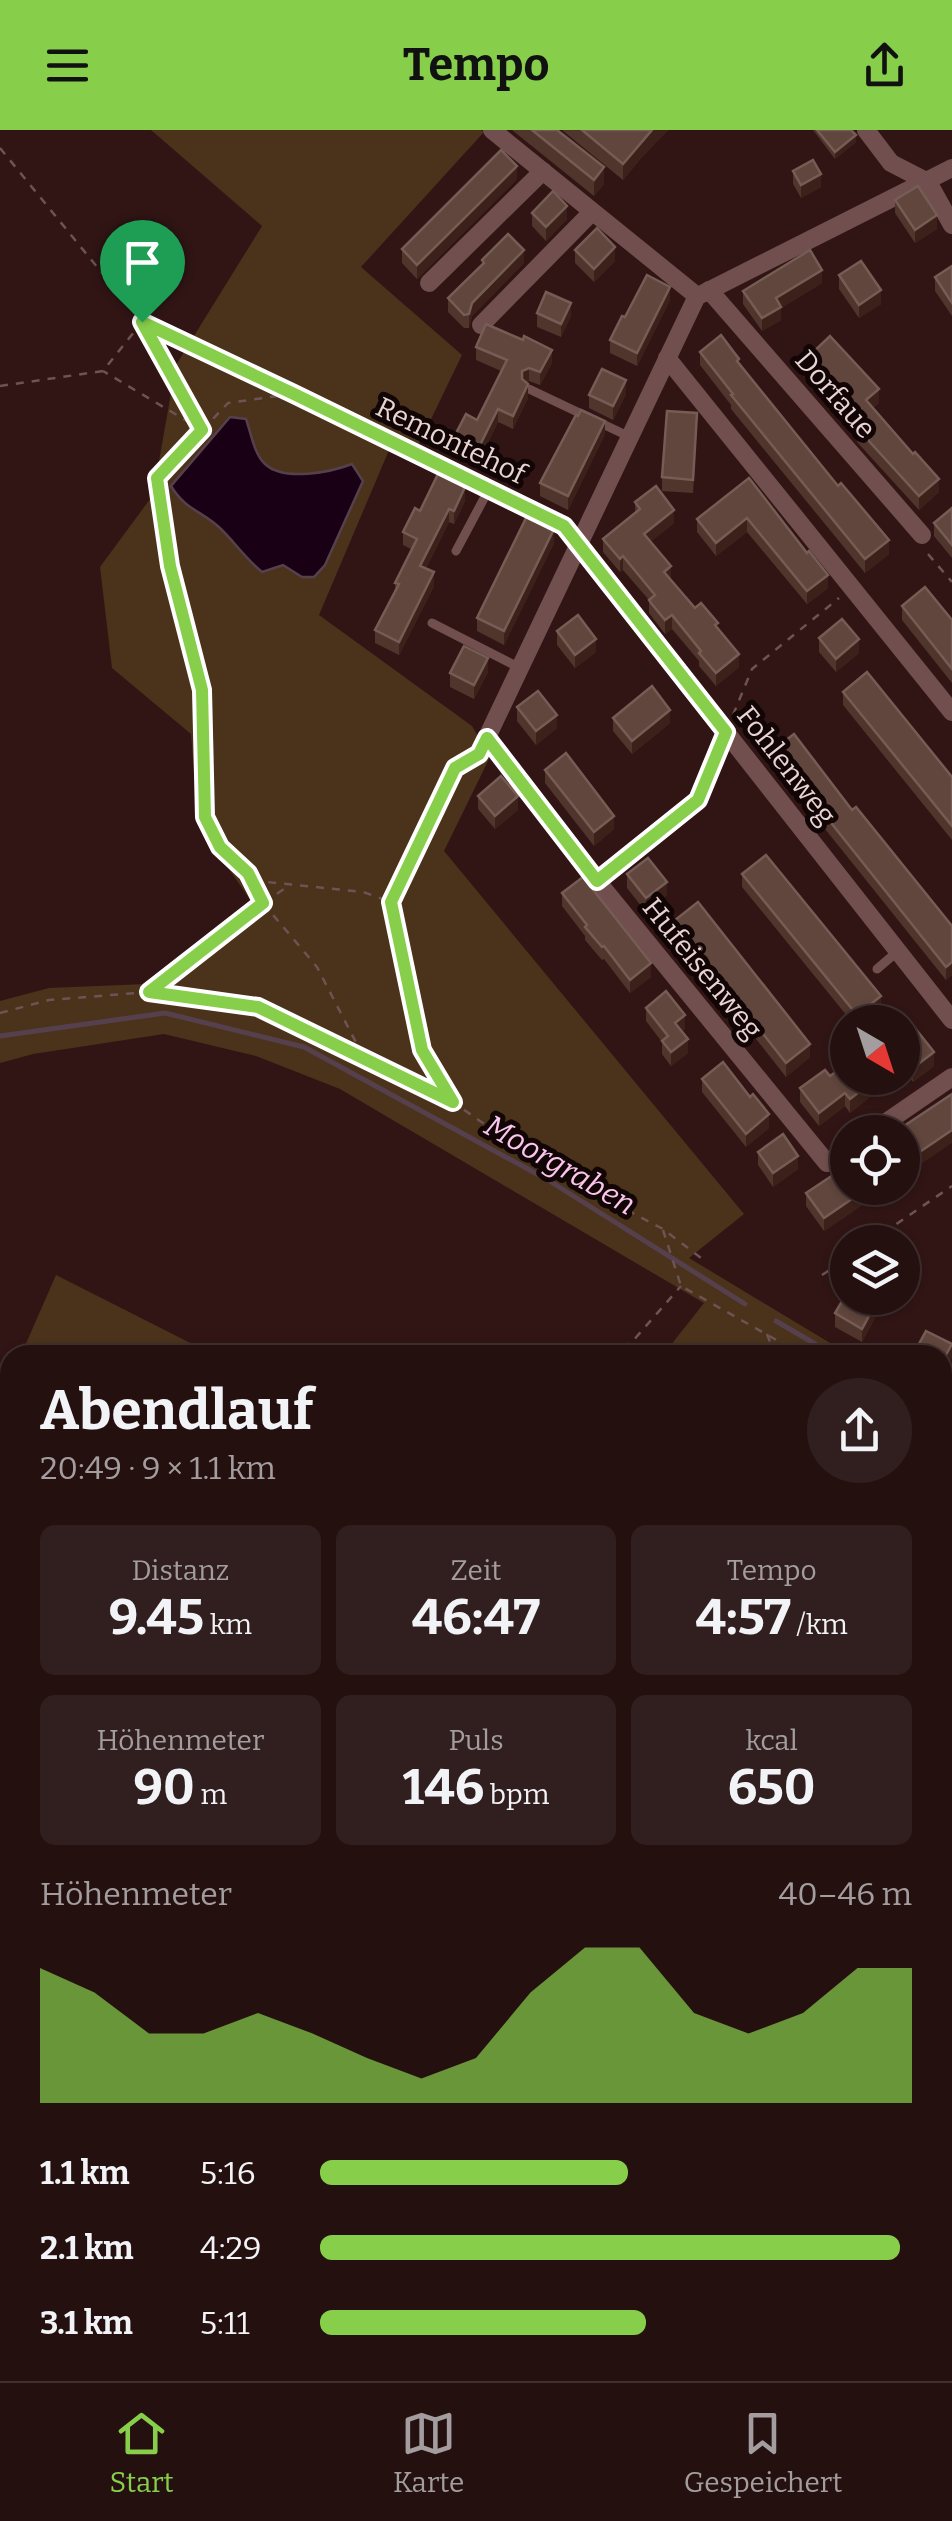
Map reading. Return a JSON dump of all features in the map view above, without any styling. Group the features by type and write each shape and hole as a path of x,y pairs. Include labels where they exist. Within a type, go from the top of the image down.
{"street":[{"path":"866,130 891,162 928,182 952,225"},
{"name":"Dorfaue","path":"496,131 592,212 703,293 922,535"},
{"path":"483,746 667,358 703,293 952,168"},
{"path":"429,283 543,172"},
{"path":"481,325 592,212"},
{"path":"667,358 952,712"},
{"name":"Remontehof","path":"294,394 564,526 578,544"},
{"name":"Fohlenweg","path":"578,544 952,1020"},
{"name":"Hufeisenweg","path":"483,746 827,1163 830,1161"},
{"path":"897,1115 952,1077"}],"lane":[{"path":"529,389 630,438"},
{"path":"456,551 489,489"},
{"path":"432,623 520,668"},
{"path":"876,968 898,951"}],"path":[{"path":"0,148 142,322 202,430"},
{"path":"103,370 142,322"},
{"path":"142,322 294,394"},
{"path":"0,386 103,370 202,430"},
{"path":"294,394 228,403 157,478 170,566 202,690 205,817 220,847 248,873 266,882 363,892 391,902"},
{"path":"922,535 922,546 952,582"},
{"path":"597,881 698,800 752,669 852,588"},
{"path":"453,1102 422,1050 391,902 455,768 483,746"},
{"path":"248,873 263,903 318,967 364,1058"},
{"path":"149,992 290,885"},
{"path":"0,1013 49,1000 149,992 258,1007 453,1102 548,1169 663,1229 700,1258"},
{"path":"895,1225 952,1186"},
{"path":"663,1229 681,1286 787,1345"},
{"path":"822,1275 830,1270"},
{"path":"626,1345 681,1286"},
{"path":"766,1332 771,1345"}],"shaded area":[{"path":"151,130 484,132 361,267 462,355 418,446 395,436 319,615 472,726 490,757 444,851 744,1214 689,1258 833,1345 671,1345 704,1303 340,1089 256,1056 164,1034 33,1054 0,1063 0,1001 49,988 146,984 251,901 198,824 191,734 112,668 100,567 153,495 176,365 262,226"},
{"path":"230,417 246,419 258,455 273,469 308,474 352,464 363,481 325,565 314,577 302,577 283,565 262,572 221,529 183,501 171,486"},
{"path":"56,1275 194,1345 25,1345"}],"building":[{"path":"532,130 557,130 604,167 594,180"},
{"path":"582,130 652,130 623,164"},
{"path":"817,130 851,130 856,135 835,152"},
{"path":"501,150 517,166 417,265 402,249"},
{"path":"813,160 821,174 801,185 793,171"},
{"path":"918,186 937,215 915,230 895,200"},
{"path":"553,191 567,206 546,227 532,213"},
{"path":"597,228 615,247 594,269 575,250"},
{"path":"508,234 524,250 464,315 448,298"},
{"path":"810,250 822,270 776,298 781,307 762,318 743,291"},
{"path":"861,261 881,290 859,305 839,275"},
{"path":"952,266 952,303 935,277"},
{"path":"647,275 670,287 637,353 610,340"},
{"path":"546,292 571,303 561,324 537,313"},
{"path":"486,324 552,350 540,372 529,368 522,371 522,379 528,384 513,416 498,409 476,453 452,441 466,414 477,420 507,360 476,347"},
{"path":"721,335 737,361 838,486 841,483 889,540 865,559 700,352"},
{"path":"830,336 879,389 866,400 939,479 919,496 857,428 862,424 835,393 841,387 811,354"},
{"path":"602,369 626,380 613,406 589,395"},
{"path":"581,410 605,421 568,496 540,483"},
{"path":"667,411 697,413 693,480 662,477"},
{"path":"438,474 465,487 454,511 449,509 420,566 434,572 399,642 375,630 417,539 403,532 415,508 420,511"},
{"path":"749,478 828,575 807,591 747,518 716,543 697,519"},
{"path":"656,486 674,510 644,534 671,566 664,572 695,608 701,603 739,654 716,673 672,615 665,620 649,600 655,595 623,556 620,559 603,539 640,509 635,502"},
{"path":"952,508 952,545 934,523"},
{"path":"527,516 554,529 504,631 477,618"},
{"path":"925,587 952,620 952,669 902,606"},
{"path":"578,615 596,639 575,655 557,631"},
{"path":"842,619 859,639 836,659 819,638"},
{"path":"464,646 488,658 474,685 450,673"},
{"path":"867,672 952,777 952,826 843,692"},
{"path":"652,686 670,710 632,741 613,718"},
{"path":"538,691 557,715 536,731 517,707"},
{"path":"794,734 852,810 856,807 952,926 952,962 946,967 773,750"},
{"path":"566,753 614,816 594,832 545,770"},
{"path":"501,776 518,796 495,816 478,796"},
{"path":"766,855 881,996 870,1005 849,1005 742,874"},
{"path":"648,858 667,882 646,898 627,874"},
{"path":"583,877 651,963 630,980 562,893"},
{"path":"698,902 810,1044 786,1063 674,921"},
{"path":"666,991 685,1015 675,1023 688,1039 671,1052 662,1041 668,1036 646,1008"},
{"path":"920,1034 934,1052 920,1063"},
{"path":"723,1062 769,1114 746,1134 702,1079"},
{"path":"825,1070 830,1076 830,1095 842,1095 819,1113 800,1088"},
{"path":"952,1094 952,1130 920,1152 920,1115"},
{"path":"783,1134 798,1156 773,1173 758,1152"},
{"path":"830,1177 830,1205 843,1205 824,1218 806,1193"},
{"path":"838,1315 870,1315 862,1329"},
{"path":"926,1331 952,1344 951,1345 918,1345"}],"waterway":[{"name":"Moorgraben","path":"0,1036 165,1013 304,1047 548,1180 745,1304"},
{"name":"Moorgraben","path":"776,1321 817,1345"}],"route":[{"path":"142,322 564,526 726,732 698,800 597,881 487,738 479,754 455,768 391,902 422,1050 453,1102 258,1007 149,992 263,903 248,873 220,847 205,817 202,690 170,566 157,478 202,430 142,322"}]}
